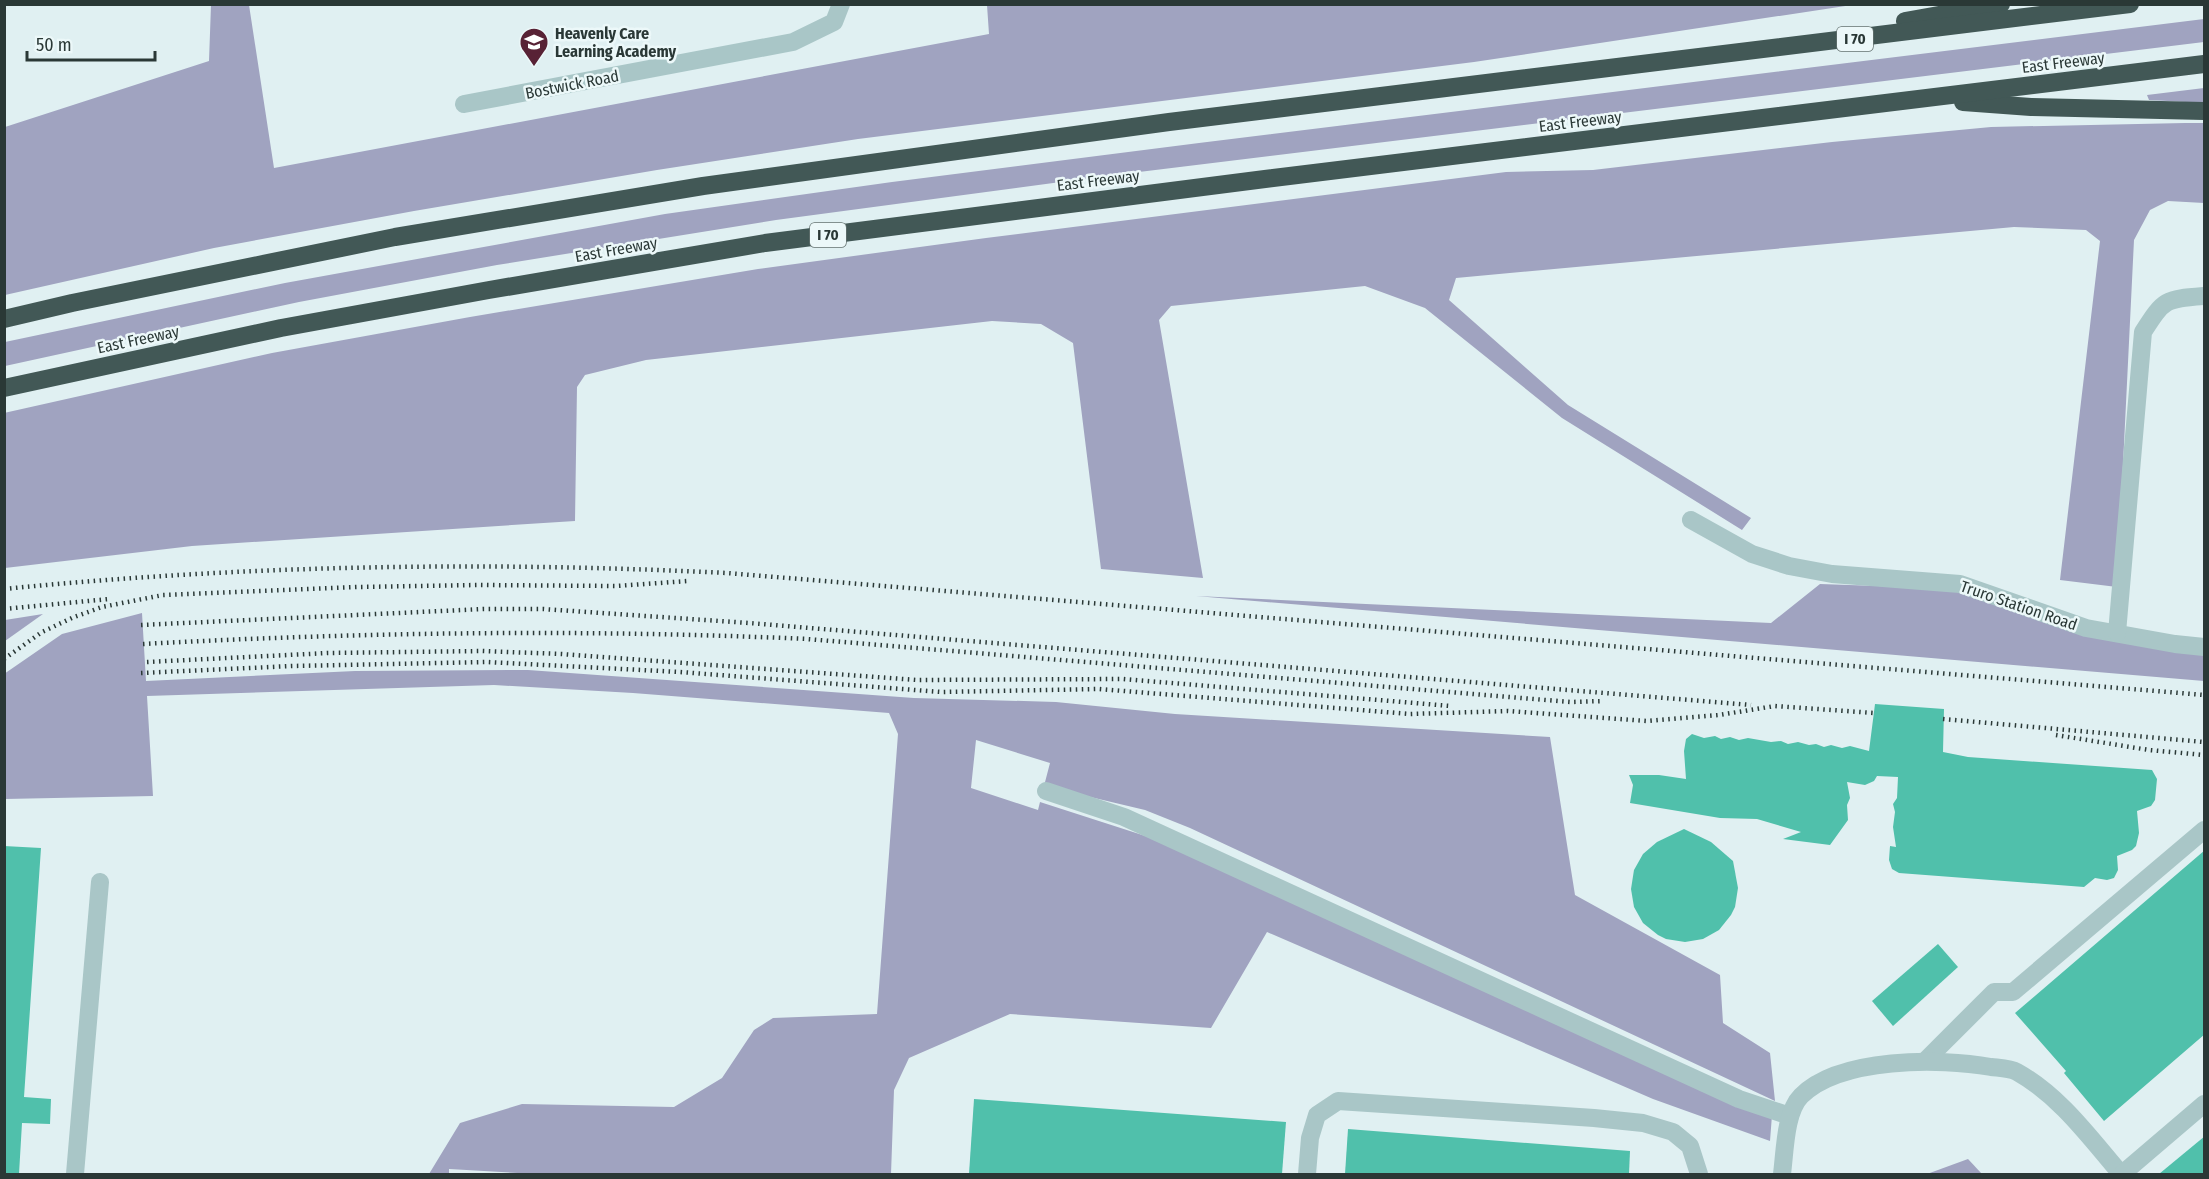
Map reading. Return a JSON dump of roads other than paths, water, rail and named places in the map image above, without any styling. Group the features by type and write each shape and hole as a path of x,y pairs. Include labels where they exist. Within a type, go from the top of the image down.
{"highway":[{"path":"1641,65 2001,4"},
{"name":"I 70","path":"4,319 395,237 703,186 1112,129 2130,4"},
{"name":"East Freeway","path":"4,388 281,328 765,243 1265,178 1926,100 2205,64"},
{"path":"1926,100 2031,107 2205,111"}],"street":[{"name":"Bostwick Road","path":"464,104 793,42 834,22 841,4"},
{"path":"2117,633 2143,332 2158,308 2166,301 2205,296"},
{"name":"Truro Station Road","path":"1691,519 1752,554 1789,566 1833,574 1960,584 2086,628 2205,647"},
{"path":"1046,791 1124,817 1739,1099 1790,1116"},
{"path":"1925,1061 1994,992 2013,992 2205,830"},
{"path":"75,1174 100,882"},
{"path":"1782,1174 1791,1110 1800,1096 1815,1084 1843,1073 1880,1065 1925,1061 1980,1065 2016,1071 2061,1104 2122,1174 2205,1104"},
{"path":"1307,1174 1310,1138 1317,1115 1338,1101 1643,1123 1673,1132 1690,1146 1699,1174"}],"railway":[{"path":"4,589 275,570 455,566 727,573 2204,695"},
{"path":"4,659 42,632 74,617 102,607 163,595 357,587 616,586 688,581"},
{"path":"4,609 109,599"},
{"path":"141,625 484,609 543,609 749,623 1751,705"},
{"path":"143,644 475,633 641,634 807,639 1570,702 1604,701"},
{"path":"147,662 328,653 482,651 561,654 917,680 1123,679 1451,706"},
{"path":"141,673 292,666 487,662 680,672 941,692 1099,689 1410,714 1508,711 1647,721 1719,715 1775,706 1874,713"},
{"path":"1943,719 2204,742"},
{"path":"2056,735 2149,750 2204,755"}],"place":[{"name":"Heavenly Care Learning Academy","path":"534,68"}]}
